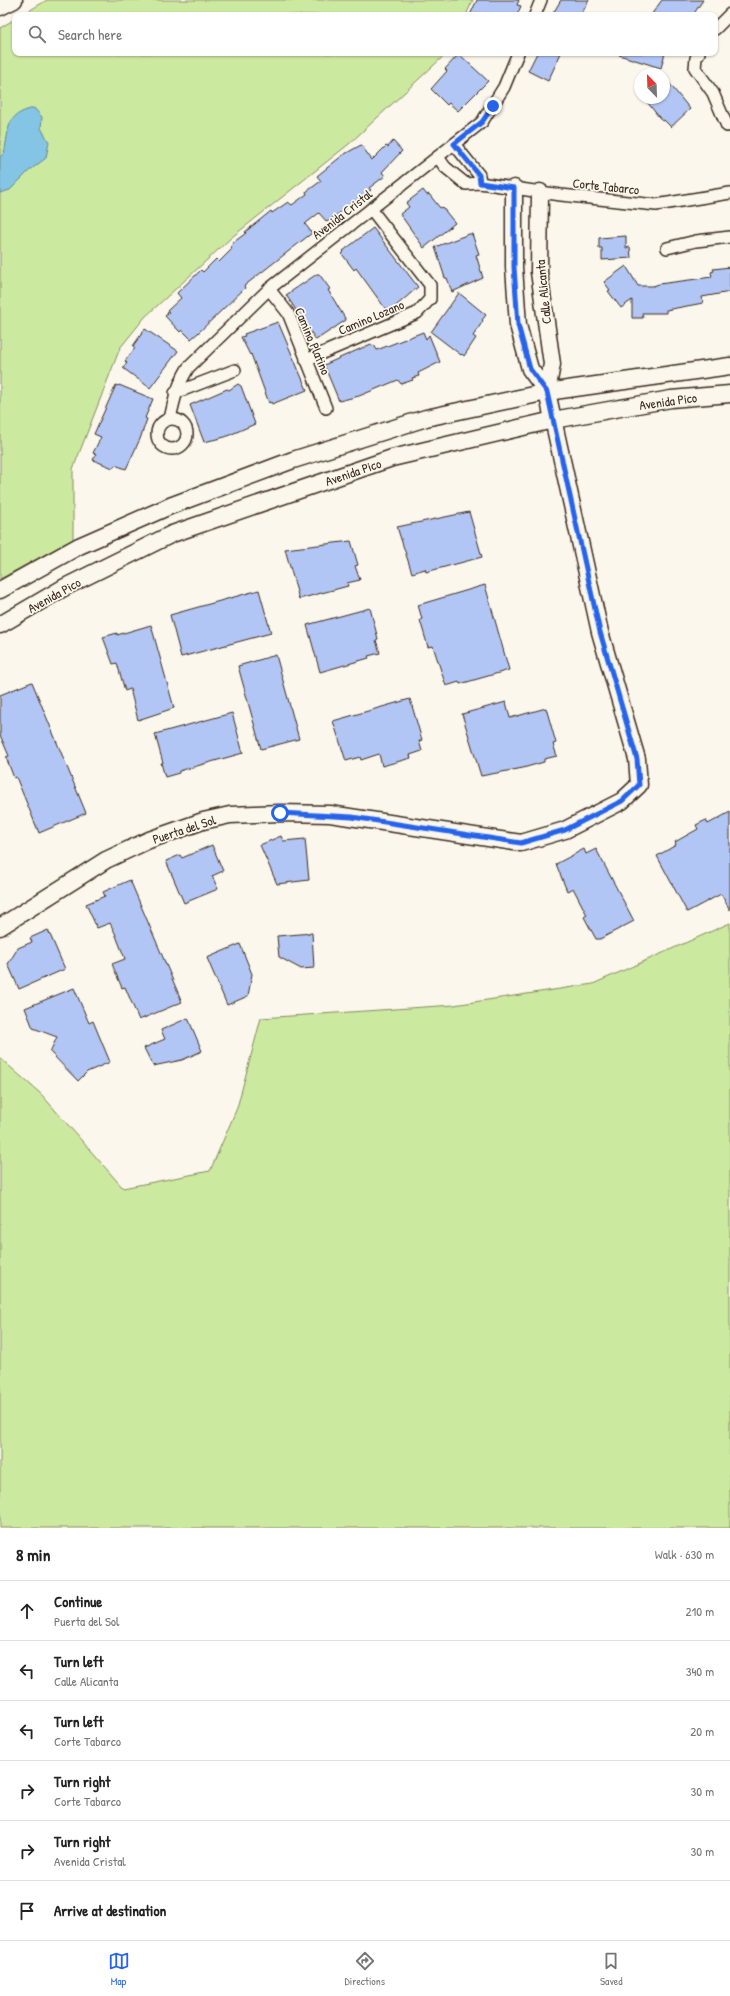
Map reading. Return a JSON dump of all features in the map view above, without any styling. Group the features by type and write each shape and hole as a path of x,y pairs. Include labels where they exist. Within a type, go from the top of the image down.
{"main road":[{"path":"0,7 14,0"},
{"name":"Calle Alicanta","path":"514,188 514,267 518,325 530,369 547,392"},
{"name":"Calle Alicanta","path":"540,192 539,272 552,364 547,392 600,632 637,759 639,785"},
{"name":"Avenida Pico","path":"0,590 79,546 170,506 293,460 426,418 547,392 730,366"},
{"name":"Avenida Pico","path":"0,625 66,587 172,534 392,458 553,420 671,399 730,394"},
{"name":"Puerta del Sol","path":"0,927 106,860 149,840 203,821 230,815 280,813 330,814 521,843 565,830 622,801 639,785"}],"street":[{"path":"536,12 541,0"},
{"path":"718,26 730,14"},
{"name":"Avenida Cristal","path":"170,419 175,393 188,368 269,289 482,122 504,87 517,56"},
{"path":"697,56 695,68 713,93 727,126"},
{"path":"454,144 479,175 480,183"},
{"name":"Corte Tabarco","path":"438,157 445,167 466,184 480,183 540,192 656,205 730,193"},
{"name":"Camino Lozano","path":"306,360 417,313 430,299 430,285 371,209"},
{"path":"667,248 696,241 730,237"},
{"name":"Camino Platino","path":"269,289 288,313 326,408"},
{"path":"175,393 235,370"}],"green space":[{"path":"47,0 473,0 467,12 27,12"},
{"path":"12,21 12,56 444,56 349,144 232,237 145,317 120,348 73,469 73,539 0,579 0,28"},
{"path":"730,923 730,1528 0,1528 0,1058 41,1094 123,1188 210,1171 237,1108 261,1018 454,1005 593,984"}],"water":[{"path":"34,108 42,117 41,128 49,142 46,158 29,171 10,190 0,193 0,157 4,153 10,124 18,114"}],"building":[{"path":"477,0 519,0 517,5 521,6 518,12 471,12"},
{"path":"561,0 589,0 583,12 554,12"},
{"path":"662,0 703,0 695,12 653,12"},
{"path":"457,56 461,56 488,81 458,111 449,103 447,105 431,89 447,71 445,69"},
{"path":"536,56 560,56 548,81 528,71"},
{"path":"622,56 664,56 661,68"},
{"path":"670,84 690,109 671,127 664,120 662,121 649,104 670,104"},
{"path":"393,141 402,151 382,172 385,176 369,188 371,190 327,222 319,213 305,224 312,233 244,286 245,288 191,339 182,330 180,332 165,316 169,312 167,311 181,298 177,293 201,270 203,272 216,259 219,262 232,249 231,246 234,242 271,211 272,213 288,202 292,205 307,194 306,192 321,181 317,176 343,155 361,145 372,160"},
{"path":"423,190 427,195 429,194 440,208 442,207 455,223 424,248 400,214 409,207 406,203"},
{"path":"373,228 418,287 390,311 387,311 356,268 354,270 342,254 344,252 343,251"},
{"path":"472,234 479,254 476,255 483,278 452,292 447,278 445,278 435,247"},
{"path":"626,236 626,248 630,247 631,258 602,260 602,248 599,248 599,238"},
{"path":"626,266 638,286 653,286 712,277 711,272 714,271 713,269 730,267 730,292 702,297 703,303 666,310 666,313 642,313 643,318 632,318 632,300 621,308 608,291 610,290 604,282"},
{"path":"319,274 330,289 328,290 346,320 316,340 286,295"},
{"path":"459,293 486,315 473,336 476,338 464,356 431,332"},
{"path":"278,322 307,390 272,404 271,402 269,403 251,354 250,355 241,337 245,336 244,334"},
{"path":"145,329 178,351 150,388 123,368 127,363 125,361 135,348 133,346"},
{"path":"423,332 426,339 429,335 440,362 418,373 419,376 412,378 413,380 401,384 398,380 359,396 339,401 324,365 371,344 372,346 374,345 377,350"},
{"path":"238,384 241,386 255,424 225,437 204,442 190,405 227,389 229,390"},
{"path":"116,385 153,399 145,418 147,419 140,439 126,469 115,465 113,468 93,460 96,454 93,453 101,437 94,434"},
{"path":"469,512 482,557 426,572 425,569 412,573 397,527"},
{"path":"351,541 358,565 355,566 360,580 347,583 348,586 299,599 285,549"},
{"path":"485,585 509,670 460,684 459,682 446,686 433,646 428,647 420,620 422,619 418,605"},
{"path":"259,590 271,633 181,657 170,615"},
{"path":"370,608 380,653 368,656 369,658 320,672 307,625"},
{"path":"151,625 174,708 138,720 130,689 125,691 117,663 113,664 103,637 117,633 117,635"},
{"path":"276,655 299,739 261,749 238,666"},
{"path":"32,682 86,813 39,833 16,777 14,778 6,757 9,756 0,735 0,695"},
{"path":"410,699 422,740 419,741 422,751 410,755 411,758 382,766 379,754 361,760 360,757 346,761 333,721"},
{"path":"506,702 510,718 546,708 556,743 553,744 557,756 544,759 544,762 523,768 481,776 462,714"},
{"path":"232,713 243,753 179,771 179,773 165,777 161,763 163,763 155,734"},
{"path":"730,812 730,910 721,894 687,912 657,856 676,845 675,842 698,829 696,825 706,820 708,824"},
{"path":"281,836 283,841 305,839 309,880 277,884 260,845"},
{"path":"212,845 223,871 212,876 218,889 184,903 166,861 180,855 182,858"},
{"path":"584,849 586,854 596,849 634,921 600,939 596,939 584,917 587,915 573,888 567,891 556,864"},
{"path":"130,880 182,1002 139,1020 125,987 122,988 112,964 125,959 115,933 110,923 97,928 86,904 105,896 103,892"},
{"path":"48,930 65,969 19,989 8,964 18,948 32,942 30,938"},
{"path":"312,933 314,968 301,969 279,957 277,936"},
{"path":"240,944 252,974 248,996 227,1005 207,958"},
{"path":"74,988 89,1023 93,1021 110,1062 87,1072 78,1081 50,1052 57,1037 33,1028 25,1008"},
{"path":"188,1018 202,1051 182,1060 153,1066 144,1048 165,1039 161,1030"}],"route":[{"path":"280,813 330,814 521,843 565,830 622,801 639,785 637,759 600,632 593,593 571,503 547,392 530,369 518,325 514,267 514,188 480,183 479,175 454,144 482,122 493,106"}]}
